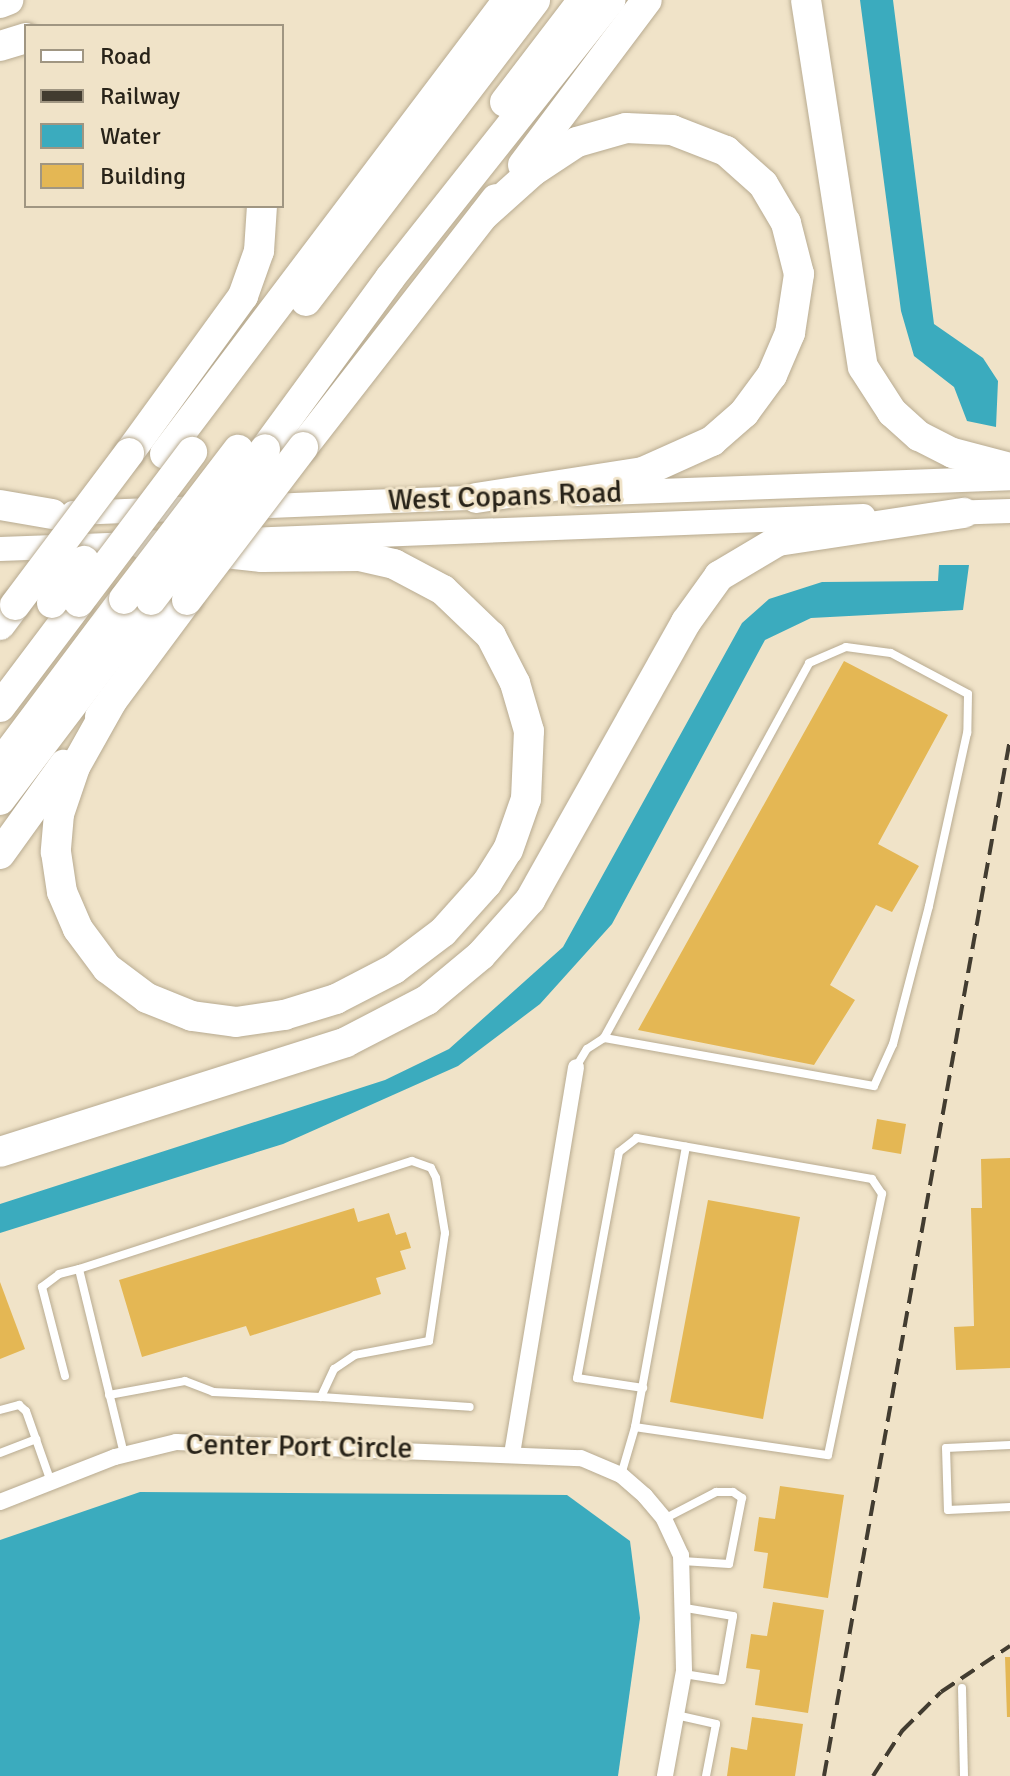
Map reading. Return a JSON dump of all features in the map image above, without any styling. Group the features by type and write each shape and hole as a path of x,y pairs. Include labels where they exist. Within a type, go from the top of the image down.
{"highway":[{"path":"0,3 8,0"},
{"path":"0,707 66,602 508,0"},
{"path":"178,453 535,0"},
{"path":"0,800 138,600 583,0"},
{"path":"251,449 610,0"},
{"path":"0,854 187,600 647,0"},
{"path":"806,0 863,367 892,412 919,436 953,453 1010,468"},
{"path":"0,46 24,39"},
{"path":"476,498 643,472 712,441 744,413 772,375 790,333 799,274 789,230 763,184 726,151 672,130 626,128 577,142 540,165 484,215"},
{"path":"8,615 243,296 259,251 262,208"},
{"path":"0,505 52,514"},
{"path":"0,1152 346,1042 427,1000 481,955 530,900 686,622 719,576 778,541 964,513"},
{"path":"112,701 70,778 59,814 56,852 62,892 82,936 107,968 147,998 192,1016 236,1022 284,1015 336,999 394,969 443,932 487,883 508,850 526,799 529,731 515,683 491,636 443,590 403,568 360,556 262,557 143,544"},
{"path":"0,764 138,600"},
{"path":"0,672 66,602"}],"main road":[{"name":"West Copans Road","path":"0,516 1010,478"},
{"name":"West Copans Road","path":"0,549 1010,511"}],"street":[{"path":"512,1454 576,1067"},
{"name":"Center Port Circle","path":"0,1502 124,1455 176,1442 581,1458 621,1475 664,1519 682,1561 684,1674 665,1776"}],"lane":[{"path":"576,1067 587,1049 604,1038 809,663 846,647 891,653 968,694 967,733 929,906 893,1044 874,1086 604,1038"},
{"path":"635,1427 828,1455 882,1194 872,1179 637,1138 619,1152 577,1378 643,1388"},
{"path":"621,1475 643,1388 686,1147"},
{"path":"65,1376 42,1287 45,1280 412,1161 431,1168 445,1233 429,1341 355,1355 334,1369 321,1397"},
{"path":"79,1269 124,1455"},
{"path":"109,1395 185,1381 213,1392 470,1407"},
{"path":"0,1410 19,1405 36,1439 51,1482"},
{"path":"0,1453 36,1439"},
{"path":"1010,1445 946,1448 948,1510 1010,1507"},
{"path":"664,1519 716,1492 733,1492 742,1498 729,1564 682,1561"},
{"path":"684,1674 722,1680 733,1616 685,1608"},
{"path":"962,1688 964,1776"},
{"path":"676,1715 716,1724 706,1776"}],"water":[{"path":"860,0 893,0 934,324 983,358 998,381 996,427 967,421 954,387 914,356 901,311"},
{"path":"939,565 969,565 963,610 811,618 765,640 612,924 540,1004 458,1066 283,1144 0,1233 0,1204 385,1080 449,1049 563,947 742,623 769,599 822,582 938,581"},
{"path":"140,1492 567,1495 630,1541 640,1618 618,1776 0,1776 0,1540"}],"building":[{"path":"844,661 948,715 878,844 919,866 892,912 876,905 830,985 855,1000 814,1065 638,1030"},
{"path":"877,1119 906,1124 901,1154 872,1149"},
{"path":"1010,1158 1010,1368 956,1370 954,1327 974,1326 971,1208 982,1208 981,1159"},
{"path":"708,1200 800,1217 763,1419 670,1402"},
{"path":"354,1208 358,1222 389,1213 396,1235 406,1232 411,1248 400,1251 406,1269 376,1278 381,1294 250,1336 246,1326 142,1357 119,1280"},
{"path":"0,1282 25,1349 0,1359"},
{"path":"780,1486 844,1495 828,1598 763,1588 768,1553 754,1551 759,1517 775,1519"},
{"path":"773,1602 824,1610 808,1713 755,1705 760,1670 746,1668 751,1634 767,1636"},
{"path":"1005,1657 1010,1657 1010,1717 1007,1717"},
{"path":"752,1717 803,1724 795,1776 727,1776 731,1747 747,1750"}],"railway":[{"path":"824,1776 1010,739"},
{"path":"873,1776 902,1731 941,1692 1010,1646"}]}
